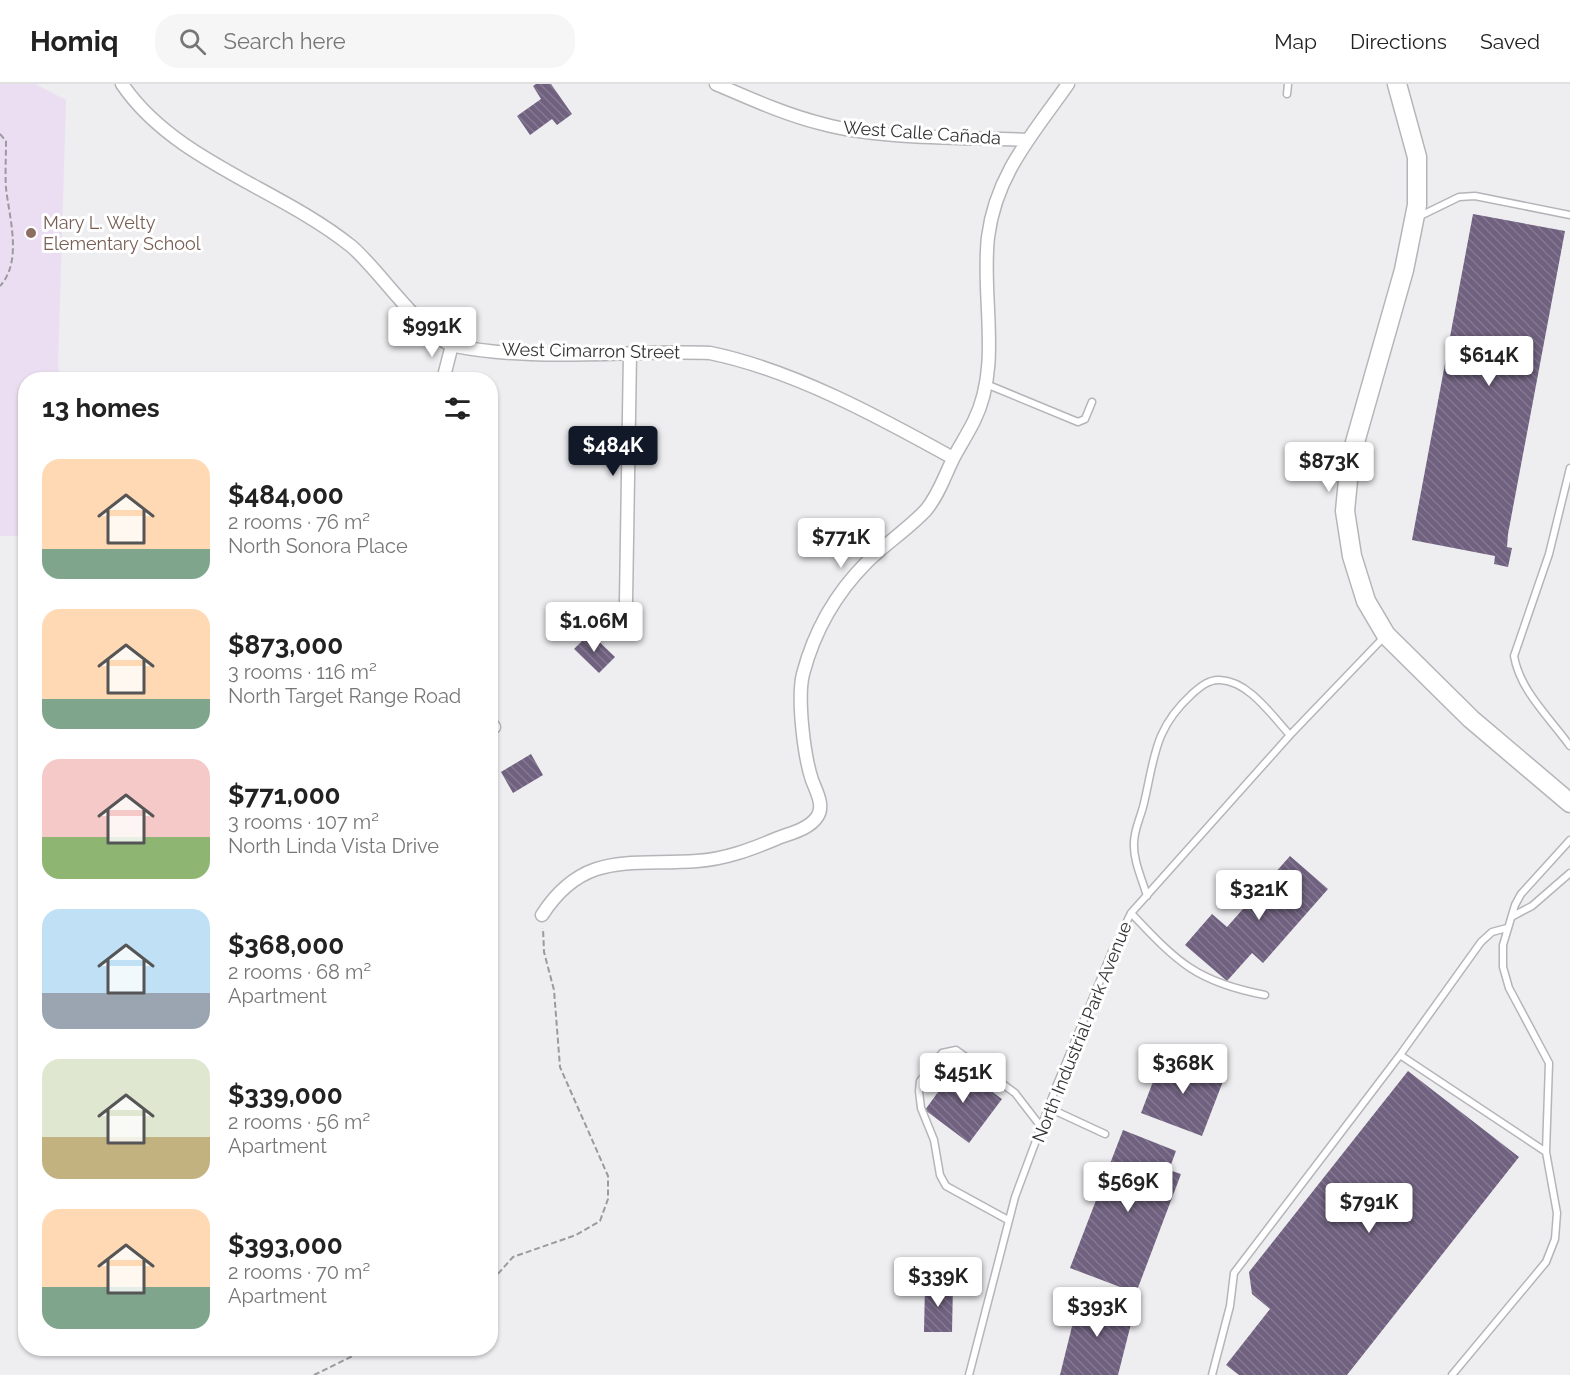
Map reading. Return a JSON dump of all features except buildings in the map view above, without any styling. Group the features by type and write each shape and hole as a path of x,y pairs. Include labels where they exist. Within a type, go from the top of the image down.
{"street":[{"name":"West Cimarron Street","path":"122,84 139,108 170,135 319,222 353,248 433,333 452,345 514,352 710,353 741,359 897,427 953,458"},
{"name":"West Calle Cañada","path":"716,84 766,105 824,125 874,132 1028,140"},
{"path":"542,915 556,894 602,865 699,861 735,855 799,830 816,819 821,812 820,802 809,772 802,730 802,677 814,640 839,594 867,562 926,509 943,486 953,458 975,420 986,384 990,230 1000,186 1028,140 1068,84"},
{"path":"1397,84 1417,157 1417,205 1404,270 1350,460 1345,511 1352,556 1366,601 1386,635 1472,719 1570,803"},
{"path":"445,372 452,345"},
{"path":"626,601 630,353"}],"lane":[{"path":"1287,94 1288,84"},
{"path":"1414,219 1459,197 1475,196 1570,215"},
{"path":"986,384 1078,422 1085,419 1092,402"},
{"path":"1570,468 1549,554 1514,656 1517,672 1529,692 1570,746"},
{"name":"North Industrial Park Avenue","path":"969,1375 1008,1220 1049,1108 1111,954 1131,913 1290,735 1386,635"},
{"path":"1147,896 1136,858 1134,843 1136,827 1144,805 1154,747 1163,728 1179,706 1202,685 1218,679 1234,683 1259,702 1290,735"},
{"path":"1452,1375 1546,1262 1555,1239 1557,1213 1546,1152 1549,1063 1509,988 1503,967 1507,928 1521,894 1570,840"},
{"path":"1513,916 1532,906 1570,873"},
{"path":"1131,913 1173,956 1206,979 1230,988 1265,995"},
{"path":"1212,1375 1230,1306 1234,1273 1400,1055 1481,942 1492,932 1507,928"},
{"path":"1008,1220 946,1186 940,1175 934,1140 921,1108 920,1081 942,1053 956,1050 1015,1094 1042,1128"},
{"path":"1400,1055 1546,1152"},
{"path":"1049,1108 1105,1134"}],"path":[{"path":"0,134 6,141 6,189 11,213 12,249 7,278 0,286"},
{"path":"498,1274 513,1257 576,1235 600,1221 608,1199 608,1176 560,1067 554,990 544,952 542,915"},
{"path":"314,1375 353,1356"}],"shaded area":[{"name":"Mary L. Welty Elementary School","path":"0,84 35,84 66,100 59,372 18,372 18,536 0,536"}],"place":[{"name":"Mary L. Welty Elementary School","path":"31,233"}]}
